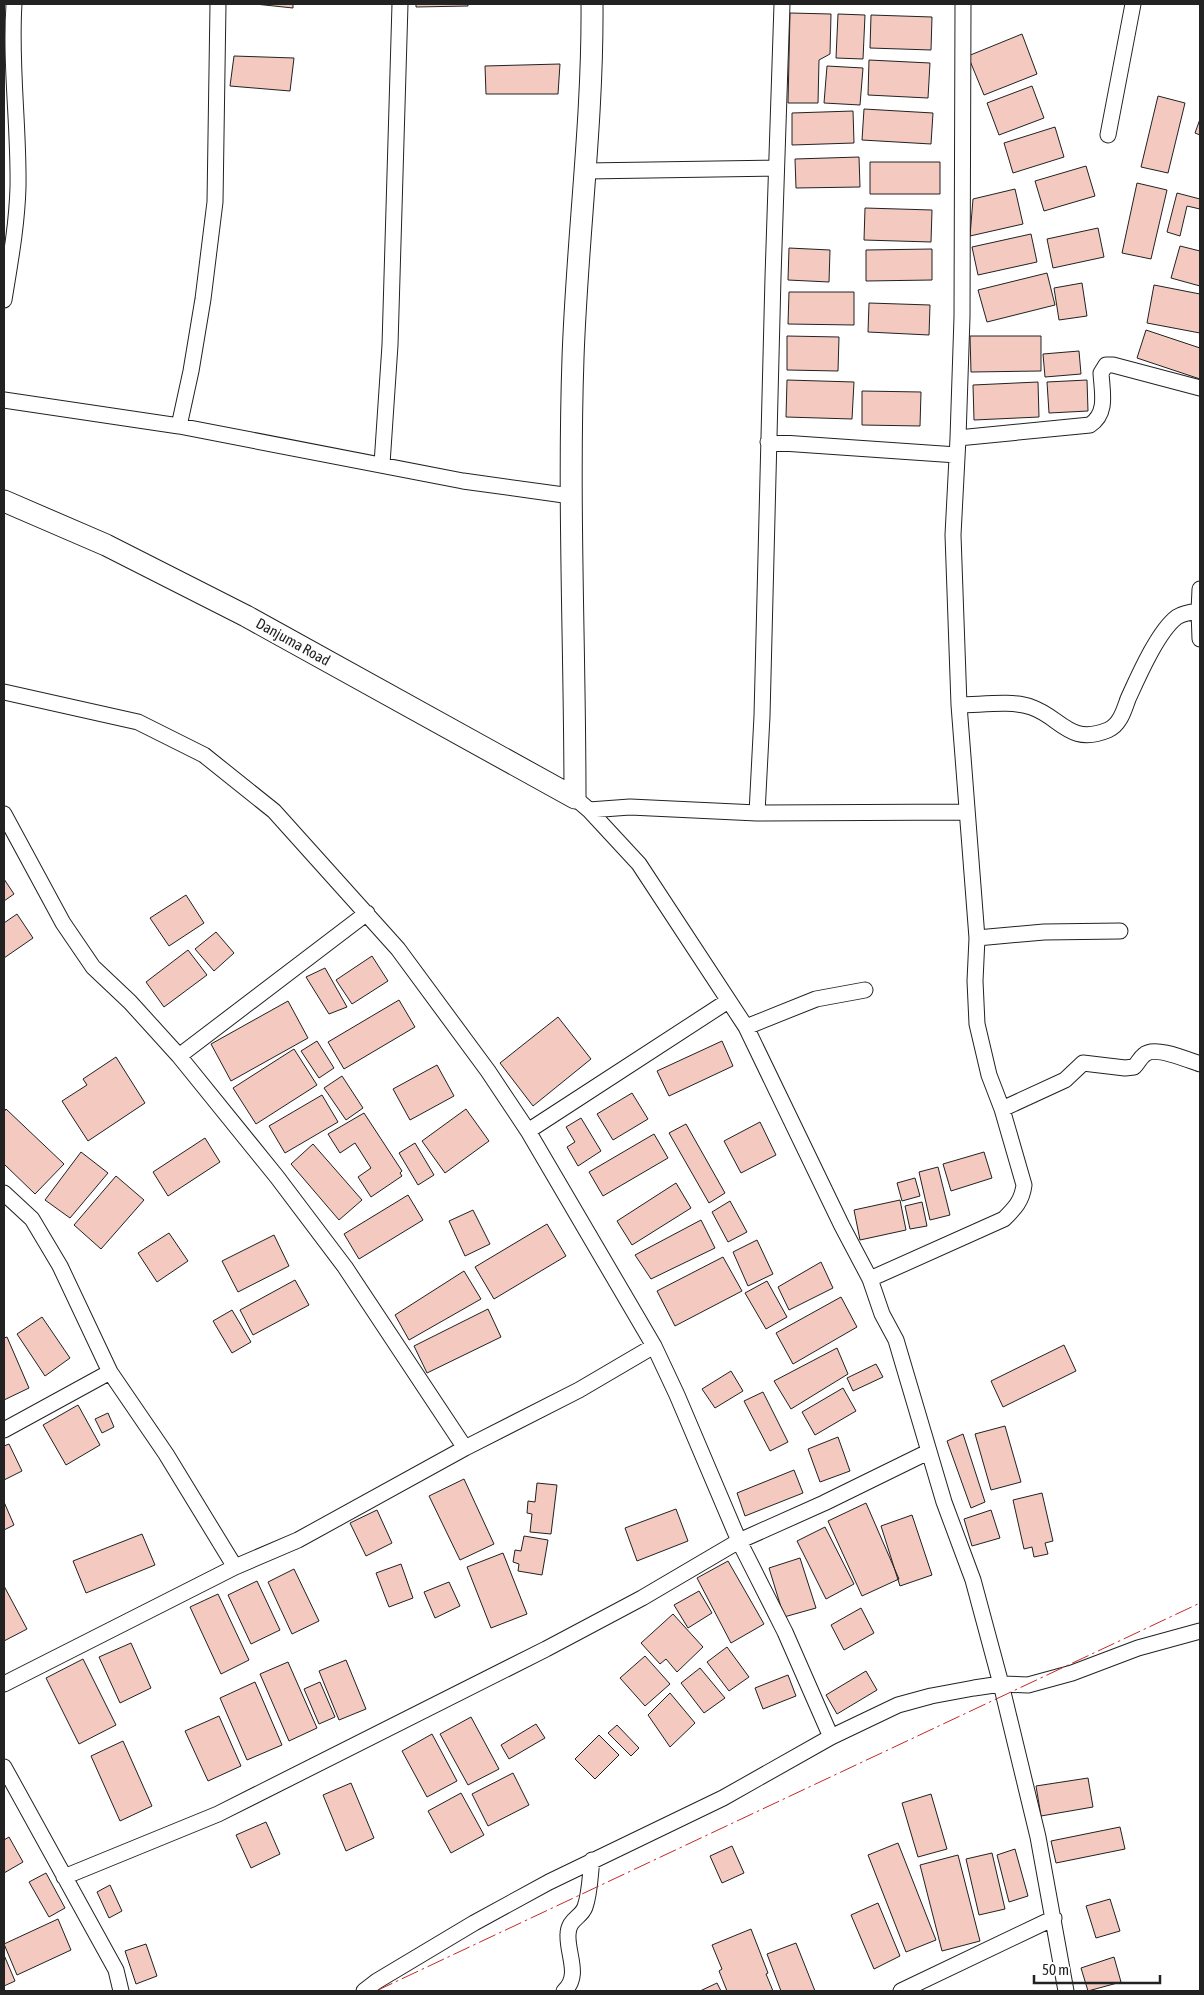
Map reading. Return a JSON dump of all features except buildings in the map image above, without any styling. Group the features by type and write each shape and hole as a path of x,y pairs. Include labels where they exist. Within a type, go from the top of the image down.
{"street":[{"path":"4,300 14,243 18,188 14,80 14,4"},
{"path":"179,426 203,298 214,202 218,4"},
{"path":"382,464 390,345 400,4"},
{"path":"592,4 590,122 573,358 571,496 575,667 582,804 639,864 746,1027 837,1217 870,1280 882,1314 896,1340 944,1502 973,1580 1001,1684 1038,1837 1066,1991"},
{"path":"757,813 762,716 768,442 782,4"},
{"path":"870,1280 940,1250 1004,1219 1017,1206 1023,1196 1024,1185 1002,1108 989,1075 977,1024 976,938 959,705 953,536 962,316 963,4"},
{"path":"1108,135 1133,4"},
{"path":"586,171 776,168"},
{"path":"958,438 1090,425 1102,413 1101,373 1106,365 1113,365 1200,388"},
{"path":"4,400 179,426 464,481 571,496"},
{"path":"768,442 957,455"},
{"name":"Danjuma Road","path":"4,501 106,546 246,616 582,804"},
{"path":"1200,589 1200,639"},
{"path":"959,705 1018,704 1032,707 1069,731 1087,735 1109,729 1119,720 1140,672 1164,631 1177,617 1189,612 1199,611"},
{"path":"4,692 138,722 204,755 274,811 398,949 488,1071 528,1131 654,1346 677,1395 739,1541 784,1632 831,1737"},
{"path":"582,804 757,813 967,812"},
{"path":"4,814 62,923 93,966 130,1002 178,1056 277,1177 345,1267 465,1448"},
{"path":"178,1056 367,913"},
{"path":"976,938 1044,932 1120,931"},
{"path":"746,1027 816,999 865,990"},
{"path":"528,1131 728,1001"},
{"path":"1002,1108 1065,1080 1083,1064 1125,1068 1134,1067 1144,1055 1149,1052 1158,1051 1200,1064"},
{"path":"4,1193 32,1220 51,1250 79,1304 110,1372 166,1454 235,1567"},
{"path":"4,1684 235,1567 298,1540 465,1448 579,1390 654,1346"},
{"path":"4,1430 110,1372"},
{"path":"64,1878 218,1814 455,1696 642,1598 739,1541 824,1503 928,1452"},
{"path":"364,1991 377,1981 474,1923 592,1860 723,1798 831,1737 898,1705 931,1696 1001,1684 1028,1685 1063,1675 1138,1648 1200,1631"},
{"path":"4,1767 116,1970 121,1991"},
{"path":"564,1991 572,1982 573,1972 567,1937 569,1925 585,1908 592,1860"},
{"path":"901,1991 1054,1918"}],"power":[{"path":"376,1991 1200,1603"}]}
